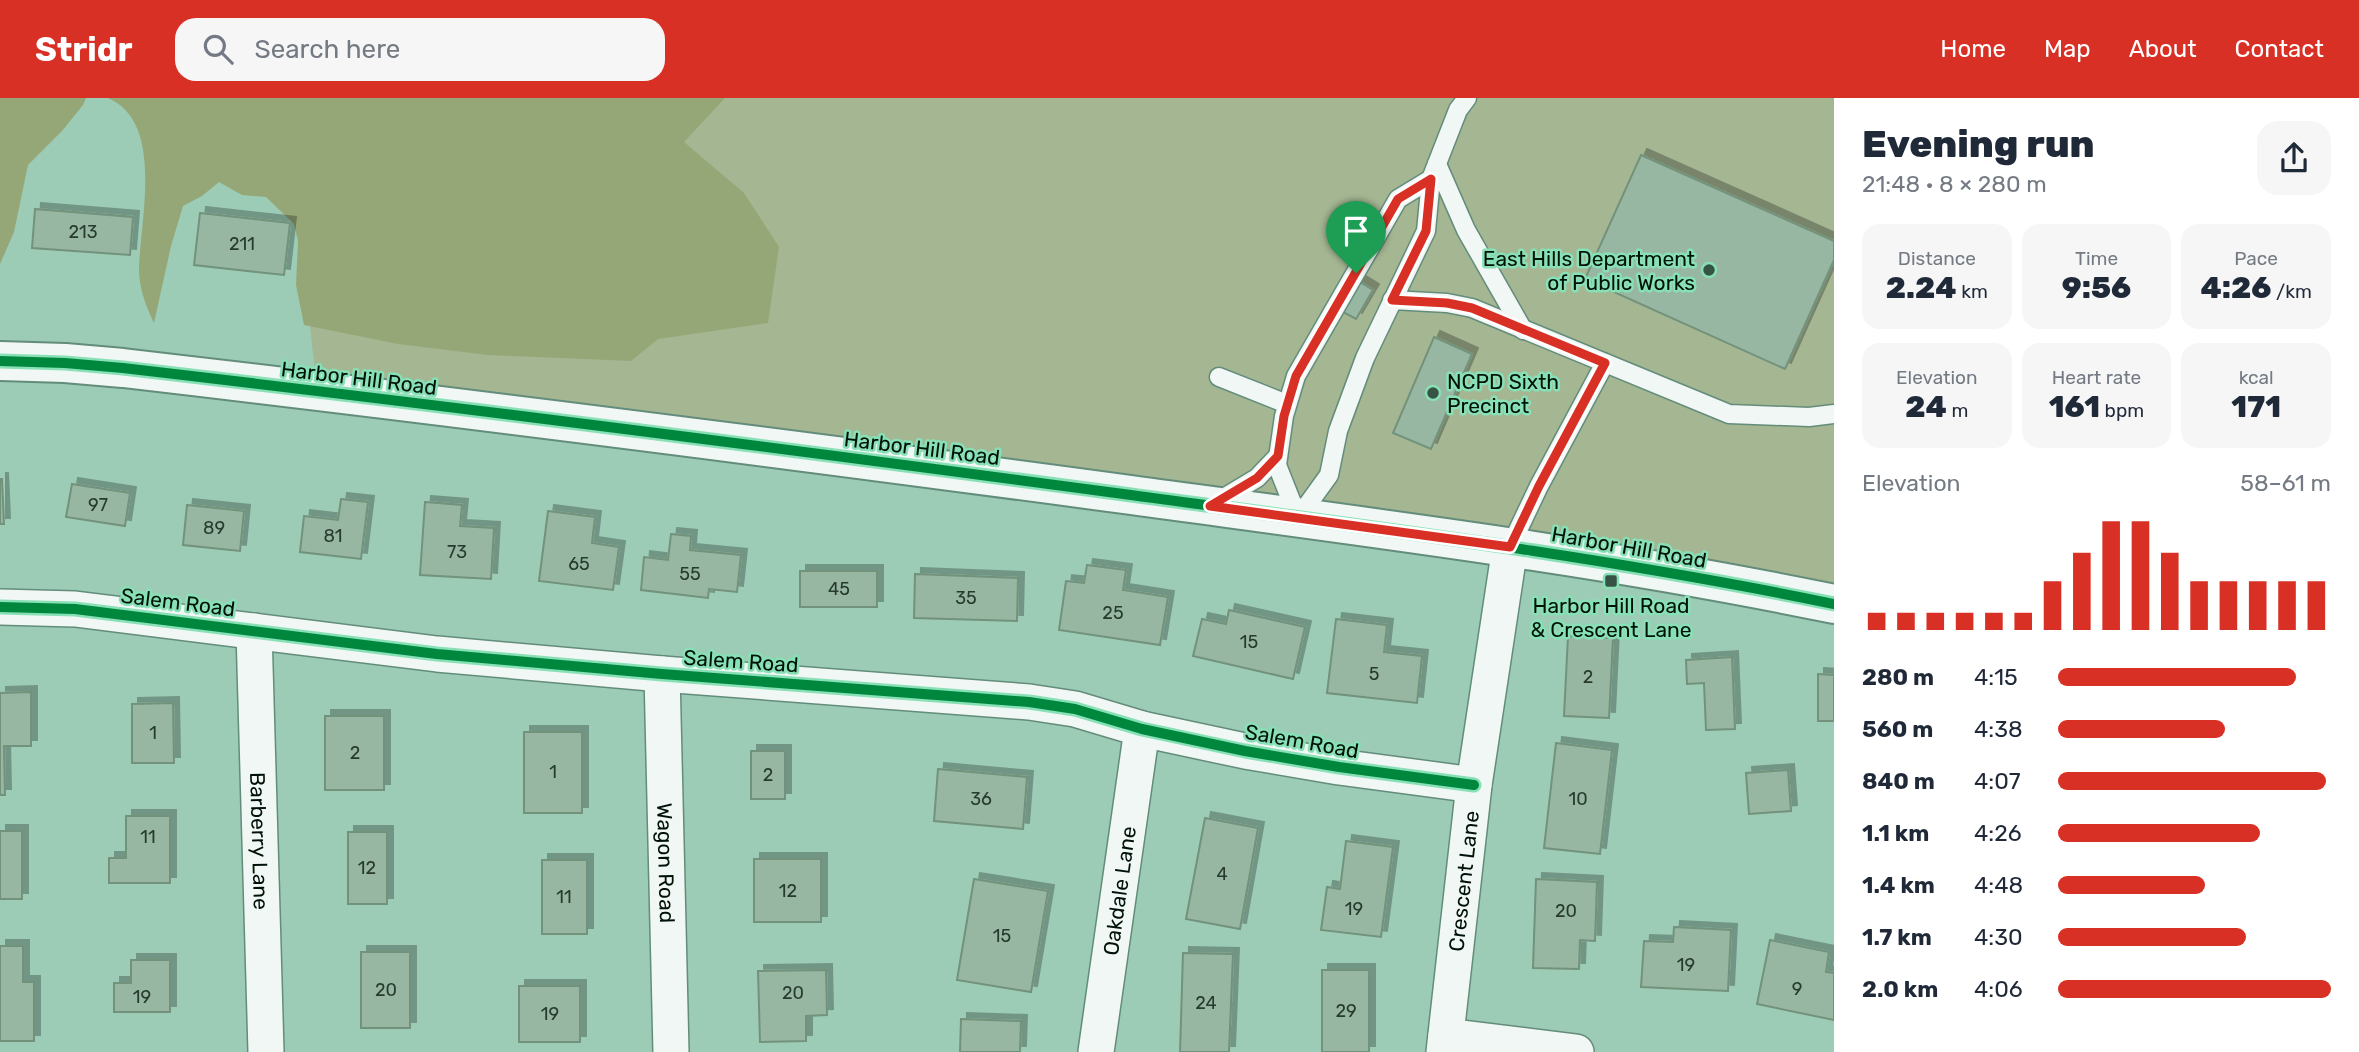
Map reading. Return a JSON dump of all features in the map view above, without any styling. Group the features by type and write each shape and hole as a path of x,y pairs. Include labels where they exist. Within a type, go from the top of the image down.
{"street":[{"name":"Harbor Hill Road","path":"0,361 100,366 303,389 916,466 1610,562 1834,604"},
{"name":"Crescent Lane","path":"1445,1044 1474,785 1510,547"},
{"name":"Salem Road","path":"0,607 75,609 437,654 1029,702 1075,709 1142,729 1291,759 1474,785"},
{"name":"Barberry Lane","path":"254,631 266,1052"},
{"name":"Wagon Road","path":"662,674 671,1052"},
{"name":"Oakdale Lane","path":"1096,1052 1142,729"},
{"path":"1445,1044 1576,1052"}],"lane":[{"path":"1298,518 1329,474 1338,431 1365,358 1426,231 1434,171 1458,110 1467,98"},
{"path":"1434,171 1523,330"},
{"path":"1298,518 1279,472 1278,456 1287,404 1296,376 1398,199 1434,171"},
{"path":"1392,300 1447,303 1472,308 1729,414 1809,417 1834,414"},
{"path":"1510,547 1539,486 1605,363"},
{"path":"1219,377 1287,404"},
{"path":"1210,506 1257,478 1278,456"}],"green space":[{"path":"0,98 86,98 62,131 28,165 14,232 0,264"},
{"path":"108,98 725,98 684,142 744,193 779,247 768,323 658,339 631,361 488,355 398,344 304,325 296,285 298,241 294,224 266,197 242,195 219,182 202,196 183,206 154,323 144,298 139,272 145,176 143,151 137,129 126,111"},
{"path":"285,98 1834,98 1834,603 317,390"}],"building":[{"name":"East Hills Department of Public Works","path":"1641,155 1834,241 1834,260 1785,369 1585,279"},
{"path":"35,209 133,217 130,255 32,248"},
{"path":"200,213 290,223 284,275 194,265"},
{"path":"1360,282 1373,290 1356,319 1343,312"},
{"name":"NCPD Sixth Precinct","path":"1434,337 1472,354 1431,449 1393,433"},
{"path":"2,479 4,524 0,524"},
{"path":"72,484 130,493 125,526 66,517"},
{"path":"341,499 368,502 361,559 300,552 304,516 338,520"},
{"path":"425,502 462,505 460,526 494,528 491,579 420,575"},
{"path":"187,505 244,511 240,551 183,545"},
{"path":"548,511 595,517 592,543 619,547 613,590 539,581"},
{"path":"671,534 691,536 690,550 741,555 737,592 709,589 708,598 641,590 644,557 668,560"},
{"path":"1087,565 1126,570 1123,590 1168,597 1160,645 1059,630 1066,581 1084,583"},
{"path":"800,571 877,571 877,607 800,607"},
{"path":"915,574 1018,578 1017,621 914,618"},
{"path":"1229,610 1305,627 1293,679 1193,656 1202,619 1226,624"},
{"path":"1336,619 1387,625 1384,652 1422,656 1417,703 1327,693"},
{"path":"1568,636 1613,638 1609,718 1564,716"},
{"path":"1732,657 1735,729 1706,730 1704,683 1687,684 1686,660"},
{"path":"1818,674 1834,675 1834,721 1818,721"},
{"path":"31,692 31,746 4,746 5,795 0,795 0,693"},
{"path":"173,703 174,763 132,763 132,704"},
{"path":"325,716 384,716 384,790 325,790"},
{"path":"524,732 582,732 582,813 524,813"},
{"path":"1556,743 1612,750 1600,854 1544,848"},
{"path":"751,751 785,751 785,799 751,799"},
{"path":"938,769 1027,777 1023,829 934,821"},
{"path":"1788,770 1791,811 1749,814 1746,773"},
{"path":"126,816 170,816 170,883 109,883 109,858 126,858"},
{"path":"1205,818 1258,828 1240,929 1186,919"},
{"path":"0,831 22,831 22,899 0,899"},
{"path":"348,832 387,832 387,904 348,904"},
{"path":"1346,841 1393,847 1381,937 1321,930 1327,887 1340,889"},
{"path":"754,859 821,859 821,922 754,922"},
{"path":"542,860 587,860 587,934 542,934"},
{"path":"974,879 1048,891 1031,992 957,980"},
{"path":"1536,879 1597,882 1595,941 1580,940 1579,969 1533,968"},
{"path":"1674,927 1731,930 1728,991 1641,987 1644,941 1673,942"},
{"path":"1770,940 1829,952 1826,972 1834,973 1834,1020 1757,1004"},
{"path":"0,946 23,946 23,982 34,982 34,1041 0,1041"},
{"path":"361,952 410,952 410,1028 361,1028"},
{"path":"1183,953 1233,954 1229,1052 1180,1052"},
{"path":"131,960 170,960 170,1012 114,1012 114,983 131,983"},
{"path":"826,970 827,1015 806,1016 806,1041 760,1042 758,971"},
{"path":"1322,970 1369,970 1369,1052 1322,1052"},
{"path":"519,986 580,986 580,1042 519,1042"},
{"path":"961,1019 1021,1021 1020,1052 960,1052"}],"cycle path":[{"path":"0,361 123,368 501,413 1005,478 1484,544 1659,571 1834,604"},
{"path":"0,607 75,609 437,654 1029,702 1075,709 1142,729 1245,751 1474,785"}],"place":[{"name":"East Hills Department of Public Works","path":"1709,270"},
{"name":"NCPD Sixth Precinct","path":"1433,393"},
{"name":"Harbor Hill Road & Crescent Lane","path":"1611,581"}],"route":[{"path":"1431,179 1426,231 1392,300 1447,303 1472,308 1605,363 1562,441 1510,547 1210,506 1257,478 1278,456 1284,416 1296,376 1356,273 1398,199 1431,179"}]}
